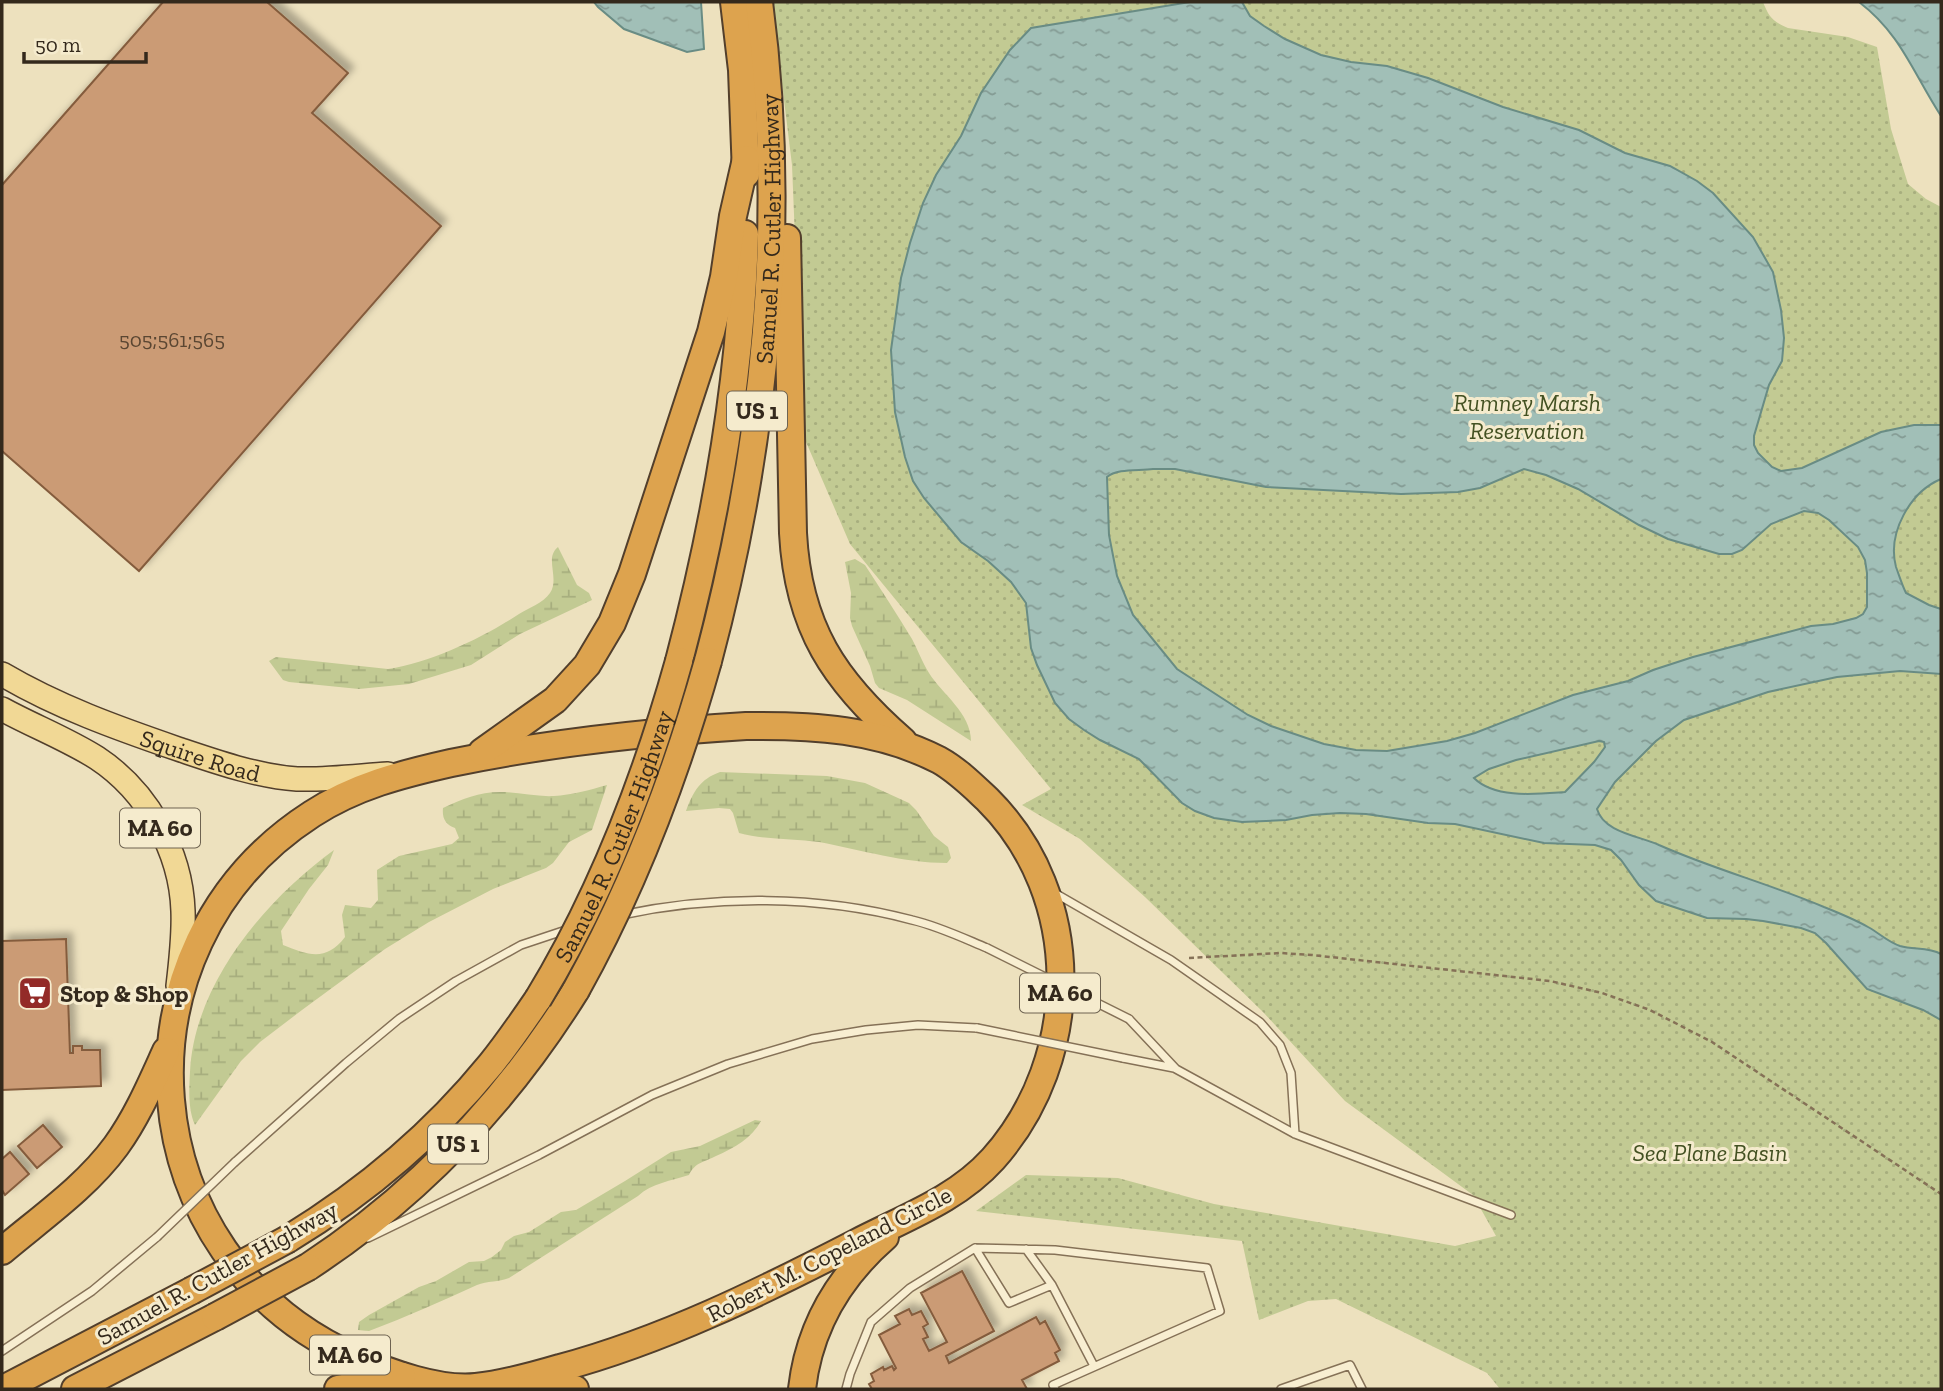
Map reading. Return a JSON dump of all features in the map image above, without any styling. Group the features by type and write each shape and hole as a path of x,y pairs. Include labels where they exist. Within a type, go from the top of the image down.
{"highway":[{"name":"Samuel R. Cutler Highway","path":"734,2 752,43"},
{"name":"Samuel R. Cutler Highway","path":"75,1389 308,1267 390,1208 455,1147 515,1079 576,990 610,928 646,844 686,734 708,661 732,562 757,413 769,284 771,223 759,158 752,43 759,2"},
{"name":"Samuel R. Cutler Highway","path":"3,1389 288,1239 340,1206 431,1130 492,1063 538,999 573,939 612,854 653,745 679,662 710,536 729,427 746,229 759,158"},
{"path":"759,158 786,211 792,523 799,586 816,636 840,677 876,717 913,749"},
{"path":"473,758 561,694 587,665 612,623 640,549 710,332 724,277 733,216 759,158"},
{"name":"Robert M. Copeland Circle","path":"768,726 845,730 913,749 954,770 996,808 1023,844 1043,887 1056,928 1059,948 1058,1026 1047,1067 1017,1129 971,1180 924,1210 759,1293 643,1341 579,1363 478,1389 437,1384 404,1375 332,1347 307,1332 277,1308 253,1286 225,1251 194,1196 177,1144 170,1099 173,1033 186,978 204,932 228,894 260,857 292,828 331,803 374,783 473,758 591,740 768,726"},
{"path":"2,1251 85,1180 111,1153 135,1117 173,1033"},
{"name":"MA 60","path":"802,1389 814,1335 824,1311 838,1290 876,1245 924,1210"},
{"path":"338,1389 404,1375"},
{"path":"531,1389 575,1389"}],"main road":[{"name":"Squire Road","path":"2,674 40,696 92,719 206,758 263,774 317,779 412,772"},
{"name":"Squire Road","path":"2,709 77,747 110,768 140,799 161,830 176,863 183,909 173,1033"}],"lane":[{"path":"1043,887 1171,960 1260,1022 1280,1045 1291,1073 1295,1135"},
{"path":"607,918 660,908 788,900 852,907 914,920 987,948 1129,1019 1176,1069 1295,1135 1511,1214"},
{"path":"2,1351 92,1291 157,1237 235,1162 346,1063 411,1011 456,981 521,945 594,921"},
{"path":"308,1267 539,1155 652,1095 728,1064 812,1039 918,1025 977,1028 1176,1069"},
{"path":"975,1248 1009,1303 1052,1284"},
{"path":"846,1389 872,1322 910,1288 975,1248 1055,1250 1207,1268 1220,1311 1053,1385 1055,1389"},
{"path":"1026,1249 1052,1284 1094,1366"},
{"path":"1281,1389 1350,1366 1362,1389"}],"path":[{"path":"1171,960 1254,954 1312,955 1550,981 1601,993 1650,1010 1703,1037 1941,1194"}],"green space":[{"name":"Rumney Marsh Reservation","path":"772,2 1763,2 1772,18 1788,28 1848,37 1877,47 1891,129 1908,184 1941,207 1941,1389 1500,1389 1487,1373 1336,1299 1308,1301 1259,1320 1242,1241 976,1211 1026,1175 1118,1178 1214,1204 1455,1246 1496,1236 1473,1195 1345,1101 1263,1012 1145,897 1080,839 1022,805 1051,789 850,544 803,435 792,165"},
{"path":"558,547 577,585 589,593 592,600 520,634 471,665 409,684 359,689 289,682 283,680 269,661 276,657 388,669 439,655 489,632 547,597 554,581 552,557"},
{"path":"855,559 865,565 912,639 929,673 961,713 970,731 971,741 907,700 879,688 875,683 850,618 851,593 845,562"},
{"path":"720,772 827,776 865,783 909,803 934,836 948,847 951,858 947,863 914,861 819,842 749,835 739,833 730,809 686,811 698,787 707,778"},
{"path":"607,785 592,830 569,842 553,863 493,889 429,922 385,949 260,1042 241,1061 195,1125 190,1106 190,1072 204,1007 219,976 259,919 308,870 334,850 328,865 281,931 283,945 309,953 324,953 338,945 345,937 342,915 345,905 371,908 378,900 377,870 399,856 452,844 459,838 455,828 445,820 443,808 492,792 554,796"},
{"path":"755,1120 761,1121 753,1133 736,1146 697,1165 689,1175 649,1188 509,1278 477,1285 369,1331 358,1330 359,1322 369,1315 469,1262 484,1261 492,1257 514,1236 529,1232 561,1212 576,1210 671,1152 700,1146"}],"water":[{"path":"594,2 701,2 704,49 687,52 624,29"},
{"path":"1190,2 1242,2 1250,16 1264,26 1321,55 1387,66 1428,78 1503,107 1579,130 1625,153 1670,166 1713,193 1753,237 1773,272 1784,338 1782,361 1769,385 1754,436 1758,453 1772,467 1781,471 1802,468 1881,432 1914,425 1941,425 1941,479 1920,493 1903,515 1894,554 1906,593 1941,609 1941,674 1900,671 1837,677 1768,692 1684,720 1656,741 1615,782 1597,809 1607,823 1624,833 1835,912 1863,924 1900,946 1941,954 1941,1020 1923,1010 1867,989 1815,933 1763,921 1707,918 1656,901 1639,885 1611,850 1595,845 1544,843 1455,824 1366,814 1340,813 1242,822 1214,818 1182,803 1139,759 1100,740 1069,719 1055,703 1037,665 1031,648 1026,603 1011,582 961,542 913,481 895,412 891,350 901,278 923,203 936,175 961,136 981,93 1010,50 1031,28","holes":["1175,469 1266,487 1401,494 1458,492 1480,488 1524,469 1578,489 1668,539 1719,554 1732,554 1742,550 1771,524 1804,511 1818,513 1858,547 1865,560 1867,607 1863,614 1856,618 1811,626 1693,657 1628,681 1573,695 1447,741 1387,751 1356,750 1324,744 1248,715 1177,669 1133,615 1117,576 1109,535 1107,477 1122,471","1604,742 1605,747 1565,792 1517,794 1493,789 1474,778 1489,769 1516,760"]},
{"path":"1859,2 1941,2 1941,116 1886,27"}],"building":[{"path":"163,2 267,2 348,73 312,113 441,226 139,571 2,451 2,185"},
{"name":"Stop & Shop","path":"66,939 70,1053 73,1053 73,1046 82,1046 82,1050 100,1050 101,1086 2,1090 2,941"},
{"path":"43,1125 62,1147 37,1168 18,1146"},
{"path":"10,1152 29,1174 5,1195 2,1190 2,1159"},
{"path":"962,1271 994,1331 946,1356 949,1363 1036,1317 1040,1324 1045,1321 1060,1350 1055,1353 1059,1361 1022,1380 1027,1389 872,1389 869,1384 874,1381 871,1374 883,1367 884,1370 892,1366 894,1370 896,1368 879,1335 900,1324 895,1316 909,1309 912,1315 921,1311 928,1324 923,1327 928,1337 923,1339 929,1351 947,1342 921,1293"}],"place":[{"name":"Stop & Shop","path":"35,993"}],"park label":[{"name":"Sea Plane Basin","path":"1710,1152"}]}
